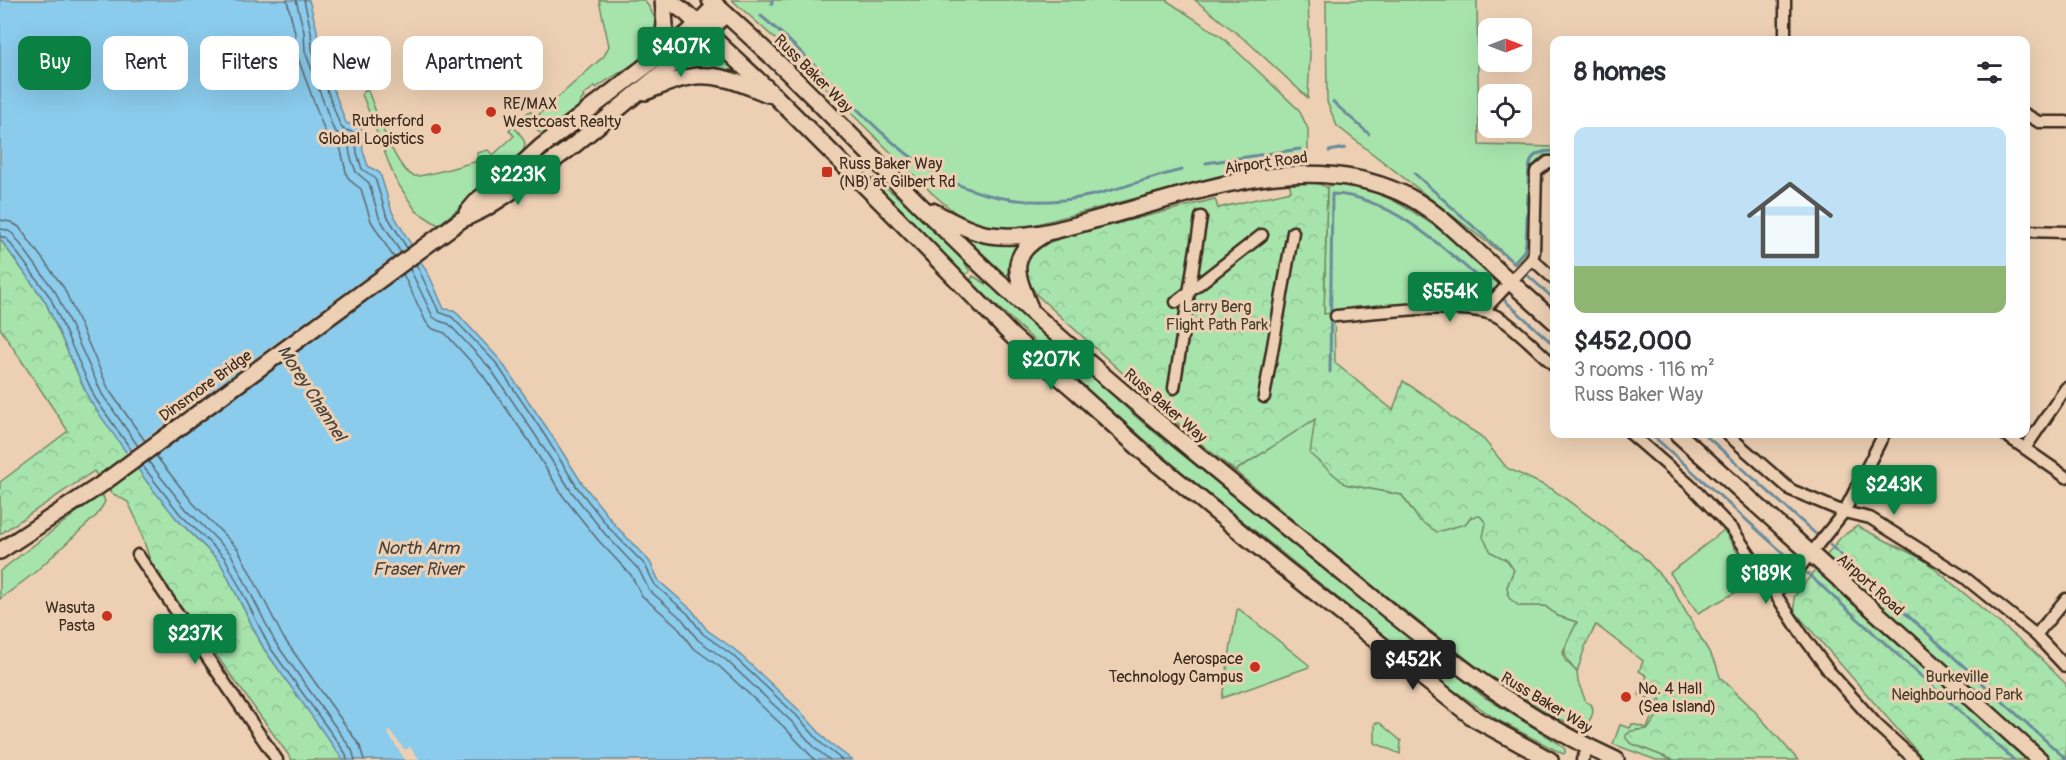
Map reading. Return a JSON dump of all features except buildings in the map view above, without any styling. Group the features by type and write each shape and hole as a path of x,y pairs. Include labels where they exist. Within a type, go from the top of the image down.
{"main road":[{"path":"660,54 665,25 663,0"},
{"path":"669,0 775,96 1013,337 1179,483 1475,719 1550,760"},
{"path":"458,221 484,208 535,174 691,50 717,6"},
{"name":"Russ Baker Way","path":"717,6 798,80 918,204 1032,313 1169,433 1428,643 1494,692 1586,754 1616,760"},
{"path":"458,221 479,199 506,179 555,136 660,54 702,29"},
{"path":"630,97 683,79 706,76 724,78 775,96"},
{"name":"Airport Road","path":"1048,232 1158,202 1260,178 1305,173 1342,174 1368,181 1415,200 1458,234 1550,317"},
{"path":"918,204 974,231 988,235 1024,236 1048,232"},
{"name":"Dinsmore Bridge","path":"64,510 458,221"},
{"path":"1032,313 1017,273 1017,262 1023,250 1048,232"},
{"name":"Airport Road","path":"1682,438 2040,760"},
{"path":"0,551 64,510"},
{"path":"0,559 64,510"}],"street":[{"path":"1785,0 1785,36"},
{"path":"2030,117 2039,122 2066,122"},
{"path":"1484,310 1532,259 1536,172 1550,162"},
{"path":"1174,388 1202,217"},
{"path":"2030,231 2066,232"},
{"path":"1264,397 1293,232"},
{"path":"1176,302 1262,235"},
{"path":"1532,259 1550,275"},
{"path":"1336,316 1444,309 1484,310 1500,318 1550,362"},
{"path":"2026,447 2066,388"},
{"path":"1635,438 1716,510 1733,530 1829,671 1877,725 1915,760"},
{"path":"1732,438 1791,490 1844,512 1870,518 1964,577 2036,635 2066,667"},
{"path":"1775,593 1811,554 1844,512 1882,438"},
{"path":"2011,438 2066,477"},
{"path":"138,555 277,760"},
{"path":"2036,635 2066,599"}],"green space":[{"path":"599,0 644,0 654,17 657,31 654,43 635,63 596,88 595,86 583,96 580,105 562,123 551,130 540,133 526,118 526,114 530,111 536,117 604,56 609,46"},
{"path":"732,0 1166,0 1222,37 1299,110 1308,129 1308,160 1254,167 1026,227 1004,230 988,229 962,217 932,193 781,44"},
{"path":"1195,0 1308,0 1310,54 1308,98 1249,43"},
{"path":"1326,0 1477,0 1479,145 1550,147 1550,155 1544,155 1531,167 1529,227 1525,255 1515,264 1337,126 1327,102"},
{"path":"710,51 719,55 743,77 679,73 701,53"},
{"path":"367,90 394,152 408,172 415,176 478,161 477,153 488,150 493,155 514,136 509,130 513,126 523,138 524,150 518,161 438,225 416,211 395,179 362,94"},
{"path":"874,178 938,231 970,271 965,276 872,181"},
{"name":"Larry Berg Flight Path Park","path":"1289,180 1310,181 1327,187 1324,314 1334,313 1335,363 1393,410 1403,381 1438,404 1452,418 1481,436 1507,468 1552,489 1641,554 1672,588 1716,664 1720,677 1751,707 1798,760 1673,760 1630,743 1626,735 1631,731 1648,729 1664,706 1660,699 1658,701 1639,695 1647,676 1639,671 1643,661 1596,625 1585,647 1577,672 1567,658 1565,648 1577,622 1558,616 1545,606 1519,606 1509,598 1507,587 1514,570 1507,560 1491,552 1483,537 1486,523 1480,516 1471,517 1465,524 1437,532 1419,520 1402,495 1345,484 1310,454 1315,419 1235,471 1194,438 1037,295 1026,278 1024,261 1035,247 1068,236 1215,199 1218,208 1291,191"},
{"path":"1336,183 1381,195 1427,221 1489,270 1499,281 1496,290 1485,300 1472,305 1324,314 1327,187"},
{"path":"964,234 1017,243 1007,276 965,237"},
{"path":"0,239 45,301 90,401 176,518 220,562 264,649 347,760 292,760 158,574 150,560 138,523 128,502 108,491 94,471 0,534 0,482 68,431 0,328"},
{"path":"973,276 995,289 1143,423 1481,695 1555,741 1565,749 1565,753 1498,720 1446,685 1182,472 1080,383 970,281"},
{"path":"1315,418 1345,484 1402,495 1419,520 1480,515 1486,523 1491,552 1507,560 1514,570 1507,587 1519,606 1545,606 1558,616 1577,622 1563,652 1565,660 1577,672 1578,682 1586,702 1591,704 1593,710 1586,727 1558,719 1486,674 1345,564 1235,471"},
{"path":"102,493 105,502 97,515 33,574 0,599 0,571"},
{"name":"Burkeville Neighbourhood Park","path":"1857,526 1924,560 2032,650 2066,684 2066,760 1925,760 1918,753 1795,612 1794,597 1841,537"},
{"path":"1724,530 1737,552 1756,571 1753,583 1698,613 1670,573"},
{"path":"1239,609 1309,665 1309,667 1222,698"},
{"path":"1660,698 1664,706 1648,730 1636,730 1630,743 1673,760 1656,760 1613,744 1620,725 1630,728 1632,724 1647,728"},
{"path":"1375,723 1380,723 1401,741 1400,754 1375,743"}],"water":[{"name":"North Arm Fraser River","path":"0,0 309,0 317,36 311,36 311,90 334,90 346,123 361,127 363,151 368,166 380,173 392,212 430,277 444,309 454,310 500,360 582,483 615,525 650,562 659,581 692,610 707,630 734,649 800,711 826,740 852,760 343,760 264,649 220,562 176,518 147,482 90,401 45,301 0,239"}],"pier":[{"path":"414,242 422,257 133,468 124,454"},
{"path":"390,731 405,750 410,747 420,760 405,760 388,733"}],"waterway":[{"path":"761,16 894,143 929,169 968,189 1012,200 1063,200 1093,195 1182,170"},
{"path":"1333,102 1369,134"},
{"path":"1329,151 1345,148"},
{"path":"1206,163 1300,149"},
{"path":"1528,183 1532,159 1535,155 1550,151"},
{"path":"1414,173 1515,264"},
{"path":"1330,372 1332,194 1354,197 1376,204 1398,215 1439,244 1493,291"},
{"path":"1513,263 1524,251 1526,243 1528,194"},
{"path":"1525,273 1550,295"},
{"path":"1503,299 1550,341"},
{"path":"1655,438 1793,562"},
{"path":"1708,438 1818,536"},
{"path":"1830,545 2066,759"},
{"path":"1807,573 2014,760"}],"place":[{"name":"RE/MAX Westcoast Realty","path":"491,112"},
{"name":"Rutherford Global Logistics","path":"436,129"},
{"name":"Russ Baker Way (NB) at Gilbert Rd","path":"827,172"},
{"name":"Wasuta Pasta","path":"107,616"},
{"name":"Aerospace Technology Campus","path":"1255,667"},
{"name":"No. 4 Hall (Sea Island)","path":"1626,697"}],"water label":[{"name":"Morey Channel","path":"312,393"}]}
